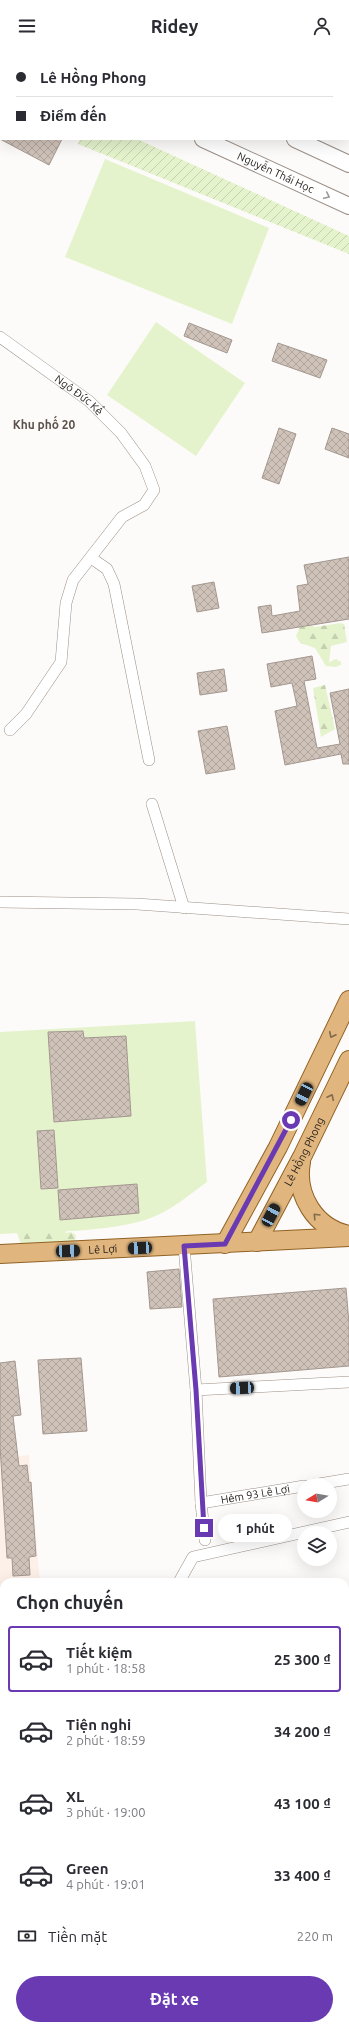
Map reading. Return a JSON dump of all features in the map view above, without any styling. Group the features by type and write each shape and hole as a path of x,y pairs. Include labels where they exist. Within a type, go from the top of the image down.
{"main road":[{"name":"Nguyễn Thái Học","path":"205,140 349,206"},
{"path":"297,140 349,164"},
{"path":"225,1244 263,1174 349,1000"},
{"name":"Lê Hồng Phong","path":"257,1242 302,1157 349,1060"},
{"path":"302,1157 300,1183 308,1205 314,1215 327,1226 349,1236"},
{"path":"263,1174 286,1188"},
{"name":"Lê Lợi","path":"0,1254 225,1244 349,1236"}],"street":[{"name":"Ngô Đức Kế","path":"0,337 89,401 121,433 145,466 154,490 144,505 122,517 91,558"},
{"path":"10,730 26,714 61,662 66,603 73,580 91,558 107,569 114,584 149,760"},
{"path":"152,804 184,908"},
{"path":"0,902 137,904 349,919"},
{"path":"184,1246 196,1390 201,1503 206,1540"},
{"path":"196,1390 349,1382"},
{"path":"337,1481 349,1479"},
{"name":"Hẻm 93 Lê Lợi","path":"201,1503 297,1487"},
{"path":"181,1578 194,1557 349,1522"}],"shaded area":[{"path":"29,1455 40,1578 0,1578 0,1458"}],"green space":[{"path":"80,140 139,140 349,236 349,254 78,144"},
{"path":"105,159 269,228 232,324 65,257"},
{"path":"156,322 245,383 196,456 107,395"},
{"path":"340,623 344,624 347,642 331,646 329,662 336,659 341,662 341,665 336,667 326,666 315,648 300,643 296,636 300,627 309,624 315,627"},
{"path":"325,685 335,729 321,737 313,688"},
{"path":"195,1021 207,1182 181,1202 164,1212 147,1219 128,1224 107,1228 62,1232 0,1234 0,1032","holes":["83,1031 84,1038 126,1036 131,1116 54,1122 48,1032","54,1130 58,1188 41,1189 37,1131","137,1184 139,1213 60,1219 58,1190"]},
{"path":"65,1228 66,1233 71,1232 76,1235 75,1242 21,1245 16,1230"}],"building":[{"path":"2,140 62,140 49,165"},
{"path":"189,323 232,340 227,353 184,336"},
{"path":"278,343 327,360 320,378 272,361"},
{"path":"279,428 296,434 279,484 262,478"},
{"path":"332,428 349,434 349,458 325,449"},
{"path":"349,557 349,619 262,633 258,607 271,605 272,616 300,611 297,586 308,584 304,565"},
{"path":"214,582 219,608 197,612 192,586"},
{"path":"312,656 316,679 304,681 317,748 340,744 330,693 349,689 349,764 343,764 341,754 285,765 275,711 297,706 292,683 271,687 267,664"},
{"path":"224,669 227,691 200,695 197,673"},
{"path":"227,726 235,769 206,774 198,731"},
{"path":"83,1031 84,1038 126,1036 131,1116 54,1122 48,1032"},
{"path":"54,1130 58,1188 41,1189 37,1131"},
{"path":"137,1184 139,1213 60,1220 58,1190"},
{"path":"179,1269 182,1307 150,1309 147,1272"},
{"path":"346,1288 349,1323 349,1366 219,1377 213,1299"},
{"path":"81,1358 87,1431 43,1434 38,1360"},
{"path":"15,1361 21,1415 13,1416 19,1466 27,1465 29,1483 31,1482 36,1556 29,1557 30,1575 13,1576 12,1558 7,1558 0,1446 0,1363"}],"district":[{"name":"Khu phố 20","path":"44,425"}],"route":[{"path":"204,1528 201,1503 196,1390 184,1246 225,1244 278,1147 291,1120"}]}
